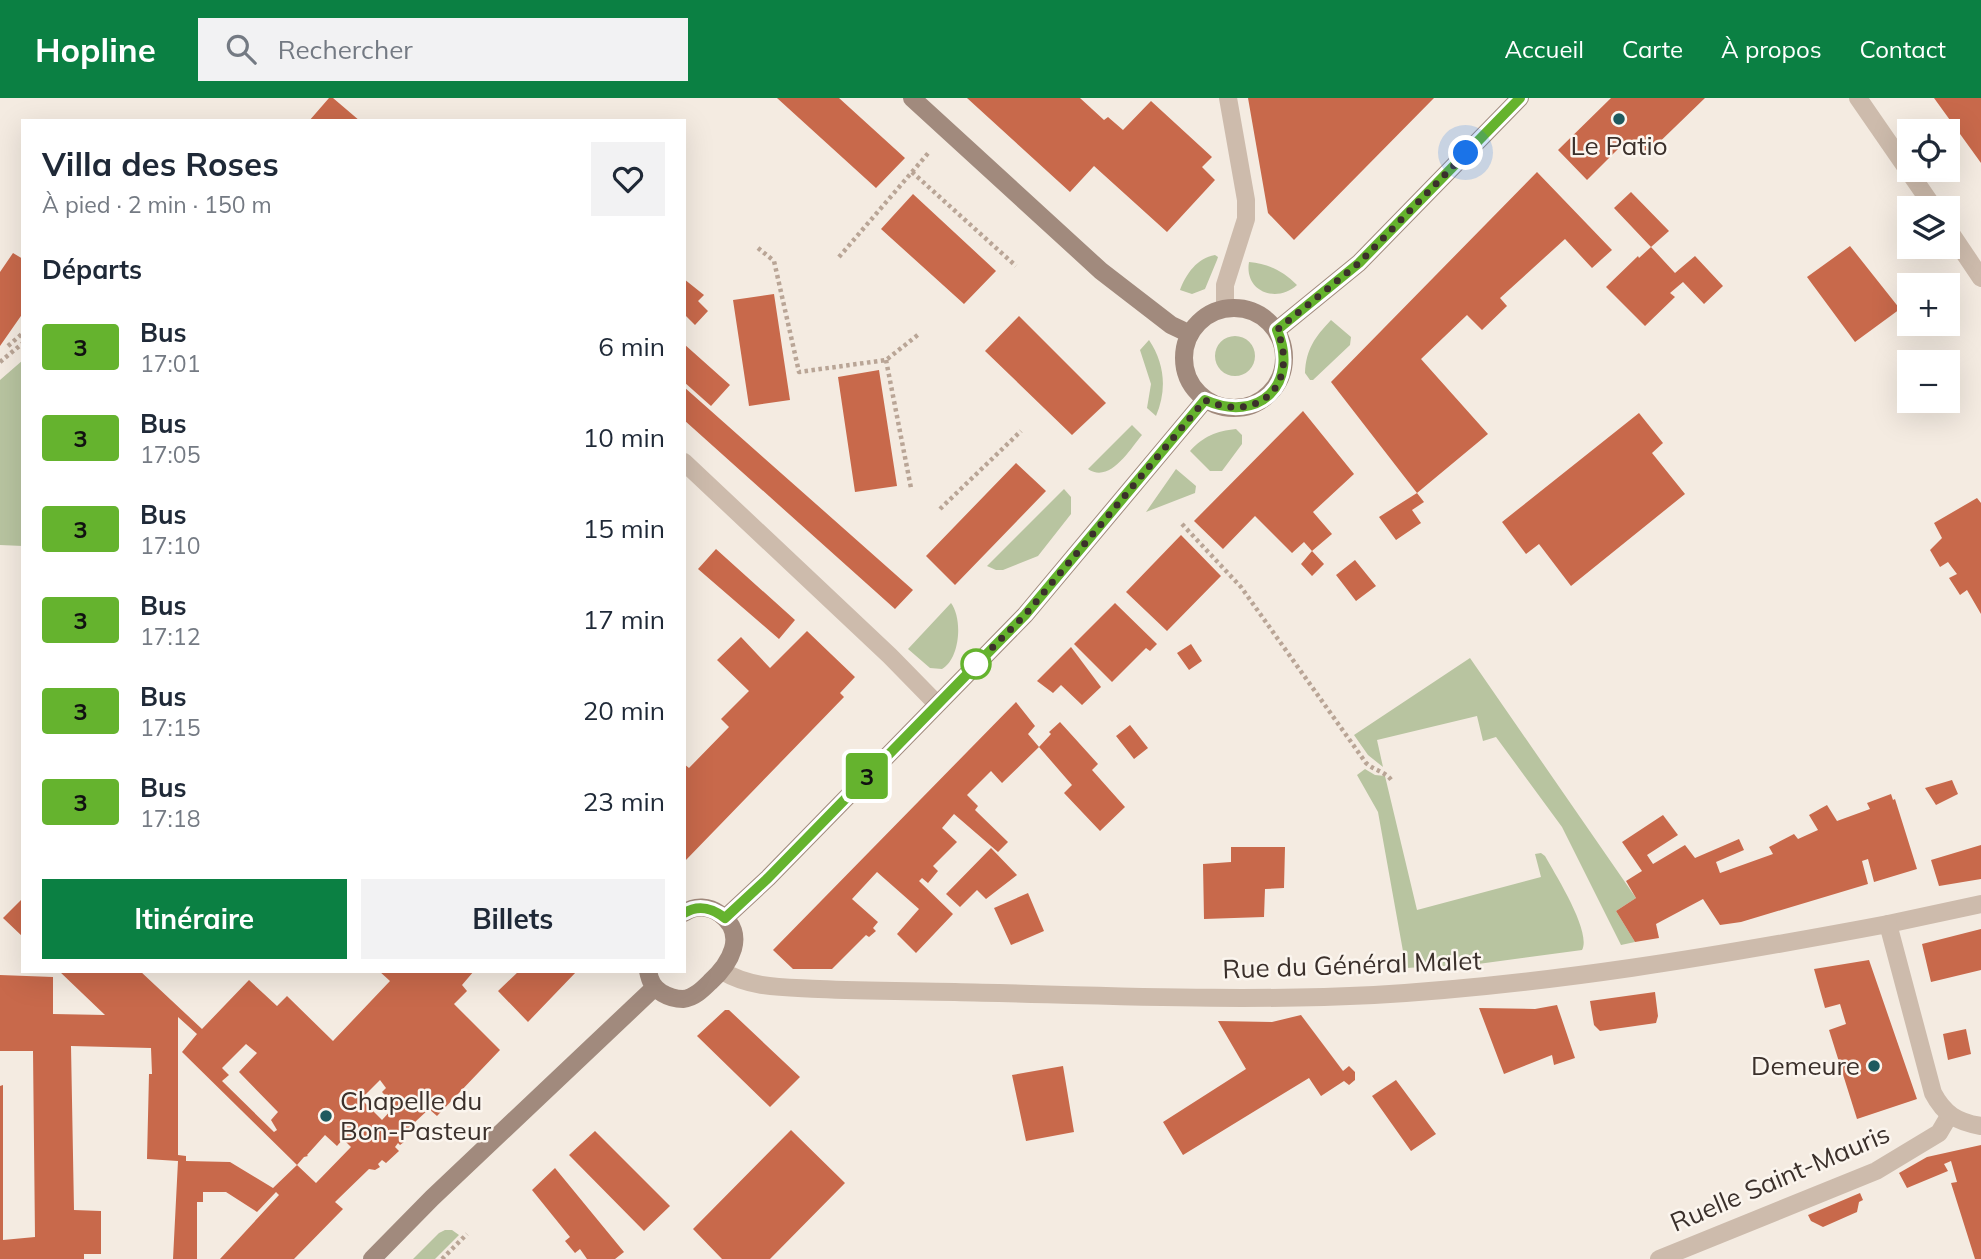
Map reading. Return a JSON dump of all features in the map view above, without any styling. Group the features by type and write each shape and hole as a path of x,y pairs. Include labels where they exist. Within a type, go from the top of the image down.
{"main road":[{"path":"912,98 1101,271 1171,325 1190,334"},
{"path":"1277,330 1359,263 1520,98"},
{"path":"1225,308 1240,308 1266,319 1277,330 1284,346 1285,363 1280,380 1270,394 1255,404 1238,409 1221,407 1205,400 1191,383 1184,363 1190,334 1205,318 1225,308"},
{"path":"725,918 768,878 1025,615 1205,400"},
{"path":"372,1259 651,980 667,996 683,999 698,993 722,971 734,952 732,926 713,909 700,907 686,912"}],"street":[{"path":"1225,308 1225,285 1246,219 1246,200 1228,98"},
{"path":"1858,98 1926,196"},
{"path":"1960,247 1981,278"},
{"path":"686,464 890,656 937,704"},
{"name":"Rue du Général Malet","path":"722,971 736,979 766,986 848,990 1218,997 1372,995 1488,986 1606,971 1888,924 1981,904"},
{"path":"1888,924 1927,1075 1940,1107 1949,1116 1981,1126"},
{"name":"Ruelle Saint-Mauris","path":"1659,1259 1876,1171 1939,1133 1949,1116"}],"path":[{"path":"839,257 930,151"},
{"path":"912,172 1016,266"},
{"path":"758,248 774,261 799,372 887,360 919,334"},
{"path":"8,346 21,335"},
{"path":"0,362 21,345"},
{"path":"887,360 911,488"},
{"path":"940,509 1021,430"},
{"path":"1182,524 1241,587 1366,763 1385,772 1392,781"},
{"path":"442,1259 467,1234"}],"green space":[{"path":"1215,255 1218,257 1205,289 1192,294 1180,290 1193,268 1203,259"},
{"path":"1249,262 1275,269 1297,285 1280,294 1263,292 1251,280"},
{"path":"1331,320 1351,337 1350,345 1310,380 1305,373 1309,350"},
{"path":"1235,336 1243,337 1249,342 1254,348 1254,364 1249,370 1243,375 1235,376 1227,375 1221,370 1216,364 1215,356 1216,348 1221,342 1227,337"},
{"path":"1149,340 1163,377 1162,397 1156,416 1147,408 1151,384 1140,350"},
{"path":"21,362 21,546 0,545 0,380"},
{"path":"1132,425 1142,435 1119,463 1104,472 1088,469"},
{"path":"1236,429 1242,435 1242,444 1222,471 1210,471 1190,451 1211,435"},
{"path":"1176,469 1196,486 1195,493 1146,512"},
{"path":"1064,489 1071,497 1071,514 1038,556 1003,570 987,566"},
{"path":"951,603 958,628 956,648 953,657 942,669 930,668 908,649"},
{"path":"1470,658 1636,898 1616,911 1635,942 1621,945 1562,827 1496,737 1483,741 1477,716 1377,740 1383,767 1368,755 1354,735"},
{"path":"1365,769 1375,775 1385,776 1417,910 1541,877 1535,854 1541,853 1577,917 1584,942 1582,950 1478,964 1406,968 1378,812 1357,775"},
{"path":"452,1230 459,1235 435,1259 413,1259 439,1233"}],"building":[{"path":"329,98 333,98 358,119 311,119"},
{"path":"777,98 839,98 905,158 876,188"},
{"path":"967,98 1080,98 1104,120 1108,117 1123,130 1151,101 1212,157 1202,167 1215,180 1167,232 1094,166 1070,192"},
{"path":"1248,98 1434,98 1294,240 1268,213"},
{"name":"Le Patio","path":"1611,98 1705,98 1644,157 1627,140 1587,180 1558,150"},
{"path":"1934,98 1981,98 1981,163 1960,134 1960,119 1949,119"},
{"path":"1537,172 1612,250 1592,268 1565,239 1500,298 1507,306 1482,330 1467,315 1421,359 1488,434 1417,493 1331,382"},
{"path":"1631,192 1669,231 1651,247 1614,208"},
{"path":"913,194 996,271 964,304 881,229"},
{"path":"1850,246 1897,305 1897,311 1855,342 1807,277"},
{"path":"1651,247 1675,273 1695,256 1723,286 1704,304 1683,282 1670,293 1675,297 1645,326 1606,287"},
{"path":"13,253 21,258 21,316 0,346 0,272"},
{"path":"686,281 704,295 698,301 708,311 695,325 686,316"},
{"path":"774,294 790,400 749,406 733,300"},
{"path":"1019,316 1106,403 1072,435 985,351"},
{"path":"686,346 730,385 711,406 686,384"},
{"path":"879,370 897,486 855,492 838,377"},
{"path":"686,389 913,590 895,609 686,422"},
{"path":"1303,411 1354,474 1313,512 1332,534 1312,551 1304,542 1292,553 1255,516 1223,549 1194,521"},
{"path":"1639,413 1663,443 1652,453 1685,494 1571,586 1539,544 1526,554 1502,522"},
{"path":"1016,463 1046,491 955,585 926,556"},
{"path":"1417,493 1424,502 1412,510 1421,523 1396,540 1379,517"},
{"path":"1977,498 1981,503 1981,614 1967,590 1960,595 1949,578 1957,574 1948,562 1940,567 1930,550 1942,538 1934,523"},
{"path":"1181,535 1221,576 1167,631 1126,592"},
{"path":"716,549 795,620 779,639 698,569"},
{"path":"1312,551 1324,564 1312,576 1301,564"},
{"path":"1355,560 1376,586 1356,601 1336,575"},
{"path":"1115,603 1157,644 1150,651 1146,648 1112,682 1074,644"},
{"path":"807,631 855,677 840,693 844,697 686,860 686,766 689,768 729,727 721,719 749,691 717,660 741,637 770,668"},
{"path":"1191,644 1202,661 1189,670 1177,653"},
{"path":"1071,647 1101,687 1082,705 1061,685 1053,693 1037,681"},
{"path":"1016,702 1035,726 1028,734 1039,747 1002,783 991,771 967,795 978,806 975,810 1008,842 998,852 954,814 942,828 957,842 933,866 938,871 928,883 922,878 919,881 953,914 916,953 897,934 919,909 877,872 852,899 878,922 873,928 876,931 869,937 866,935 832,969 793,969 773,950"},
{"path":"1060,722 1098,764 1092,770 1125,807 1100,831 1064,793 1072,785 1039,747"},
{"path":"1130,725 1148,748 1134,759 1116,736"},
{"path":"1952,780 1958,794 1936,805 1925,788"},
{"path":"1891,794 1893,800 1895,799 1917,869 1874,882 1868,859 1862,861 1868,884 1741,922 1720,925 1703,899 1656,924 1659,938 1635,942 1616,911 1636,898 1626,881 1642,871 1622,842 1663,815 1678,835 1647,855 1653,864 1685,845 1695,858 1739,839 1744,850 1716,862 1720,873 1773,854 1769,847 1794,834 1798,839 1818,830 1809,815 1827,805 1837,821 1870,809 1867,803"},
{"path":"1981,845 1981,879 1939,886 1931,860"},
{"path":"1231,847 1285,847 1284,888 1265,889 1264,917 1204,919 1203,864 1231,862"},
{"path":"991,848 1017,875 986,899 977,890 960,907 946,894"},
{"path":"1028,893 1044,931 1011,945 994,908"},
{"path":"21,900 21,935 3,918"},
{"path":"1981,929 1981,970 1931,982 1922,944"},
{"name":"Demeure","path":"1869,960 1917,1099 1857,1119 1829,1030 1846,1024 1840,1004 1825,1008 1814,969"},
{"path":"61,973 142,973 202,1029 249,980 277,1006 287,996 333,1041 390,981 381,973 472,973 462,985 467,991 454,1004 500,1050 437,1116 429,1109 401,1135 404,1142 395,1147 399,1151 386,1163 382,1160 378,1164 380,1167 375,1170 369,1169 335,1202 343,1209 294,1259 220,1259 279,1195 276,1192 257,1212 226,1192 203,1192 203,1202 197,1202 197,1259 173,1259 178,1161 147,1159 151,1048 71,1046 74,1210 101,1211 101,1254 84,1254 84,1259 0,1259 0,1086 3,1085 3,1240 35,1237 33,1051 0,1051 0,975 53,977 53,1014 105,1015","holes":["178,1017 197,1034 182,1052 297,1165 273,1188 230,1162 186,1161 186,1156 178,1155","246,1044 257,1053 239,1072 278,1112 271,1120 277,1130 274,1132 222,1081 229,1075 222,1068","380,1080 386,1088 382,1092 395,1106 382,1120 361,1099","325,1135 337,1146 343,1139 351,1147 316,1183 297,1165 308,1156"]},
{"path":"517,973 575,973 528,1022 498,991"},
{"path":"1655,992 1658,1016 1656,1023 1600,1031 1594,1025 1590,1001"},
{"path":"1557,1005 1575,1058 1554,1065 1552,1055 1504,1074 1479,1008 1535,1009"},
{"path":"725,1010 729,1010 800,1077 770,1107 697,1036"},
{"path":"1301,1015 1343,1071 1349,1066 1355,1072 1355,1080 1349,1085 1344,1081 1321,1096 1309,1078 1183,1155 1163,1122 1246,1069 1218,1021 1272,1022"},
{"path":"1966,1029 1971,1054 1948,1060 1943,1034"},
{"path":"1063,1066 1074,1132 1026,1141 1012,1075"},
{"path":"1396,1080 1436,1134 1411,1151 1372,1096"},
{"path":"791,1130 845,1183 770,1259 722,1259 693,1229"},
{"path":"595,1131 670,1206 644,1231 569,1155"},
{"path":"1981,1145 1981,1259 1975,1259 1951,1183 1957,1182 1951,1161 1944,1164 1948,1171 1907,1188 1899,1173 1927,1157"},
{"path":"555,1168 624,1252 615,1259 587,1259 580,1249 575,1253 565,1241 570,1237 532,1190"},
{"path":"1860,1193 1863,1200 1859,1202 1857,1212 1823,1227 1811,1221 1808,1215"}],"bus line":[{"name":"3","path":"686,911 700,907 713,909 725,918 768,878 1025,615 1205,400 1221,407 1238,409 1255,404 1270,394 1280,380 1285,363 1284,346 1277,330 1359,263 1520,98"}],"place":[{"name":"Le Patio","path":"1619,119"},
{"name":"Demeure","path":"1874,1066"},
{"name":"Chapelle du Bon-Pasteur","path":"326,1116"}],"route":[{"path":"976,664 971,669 1025,615 1205,400 1221,407 1238,409 1255,404 1270,394 1280,380 1285,363 1284,346 1277,330 1359,263 1466,153"}]}
